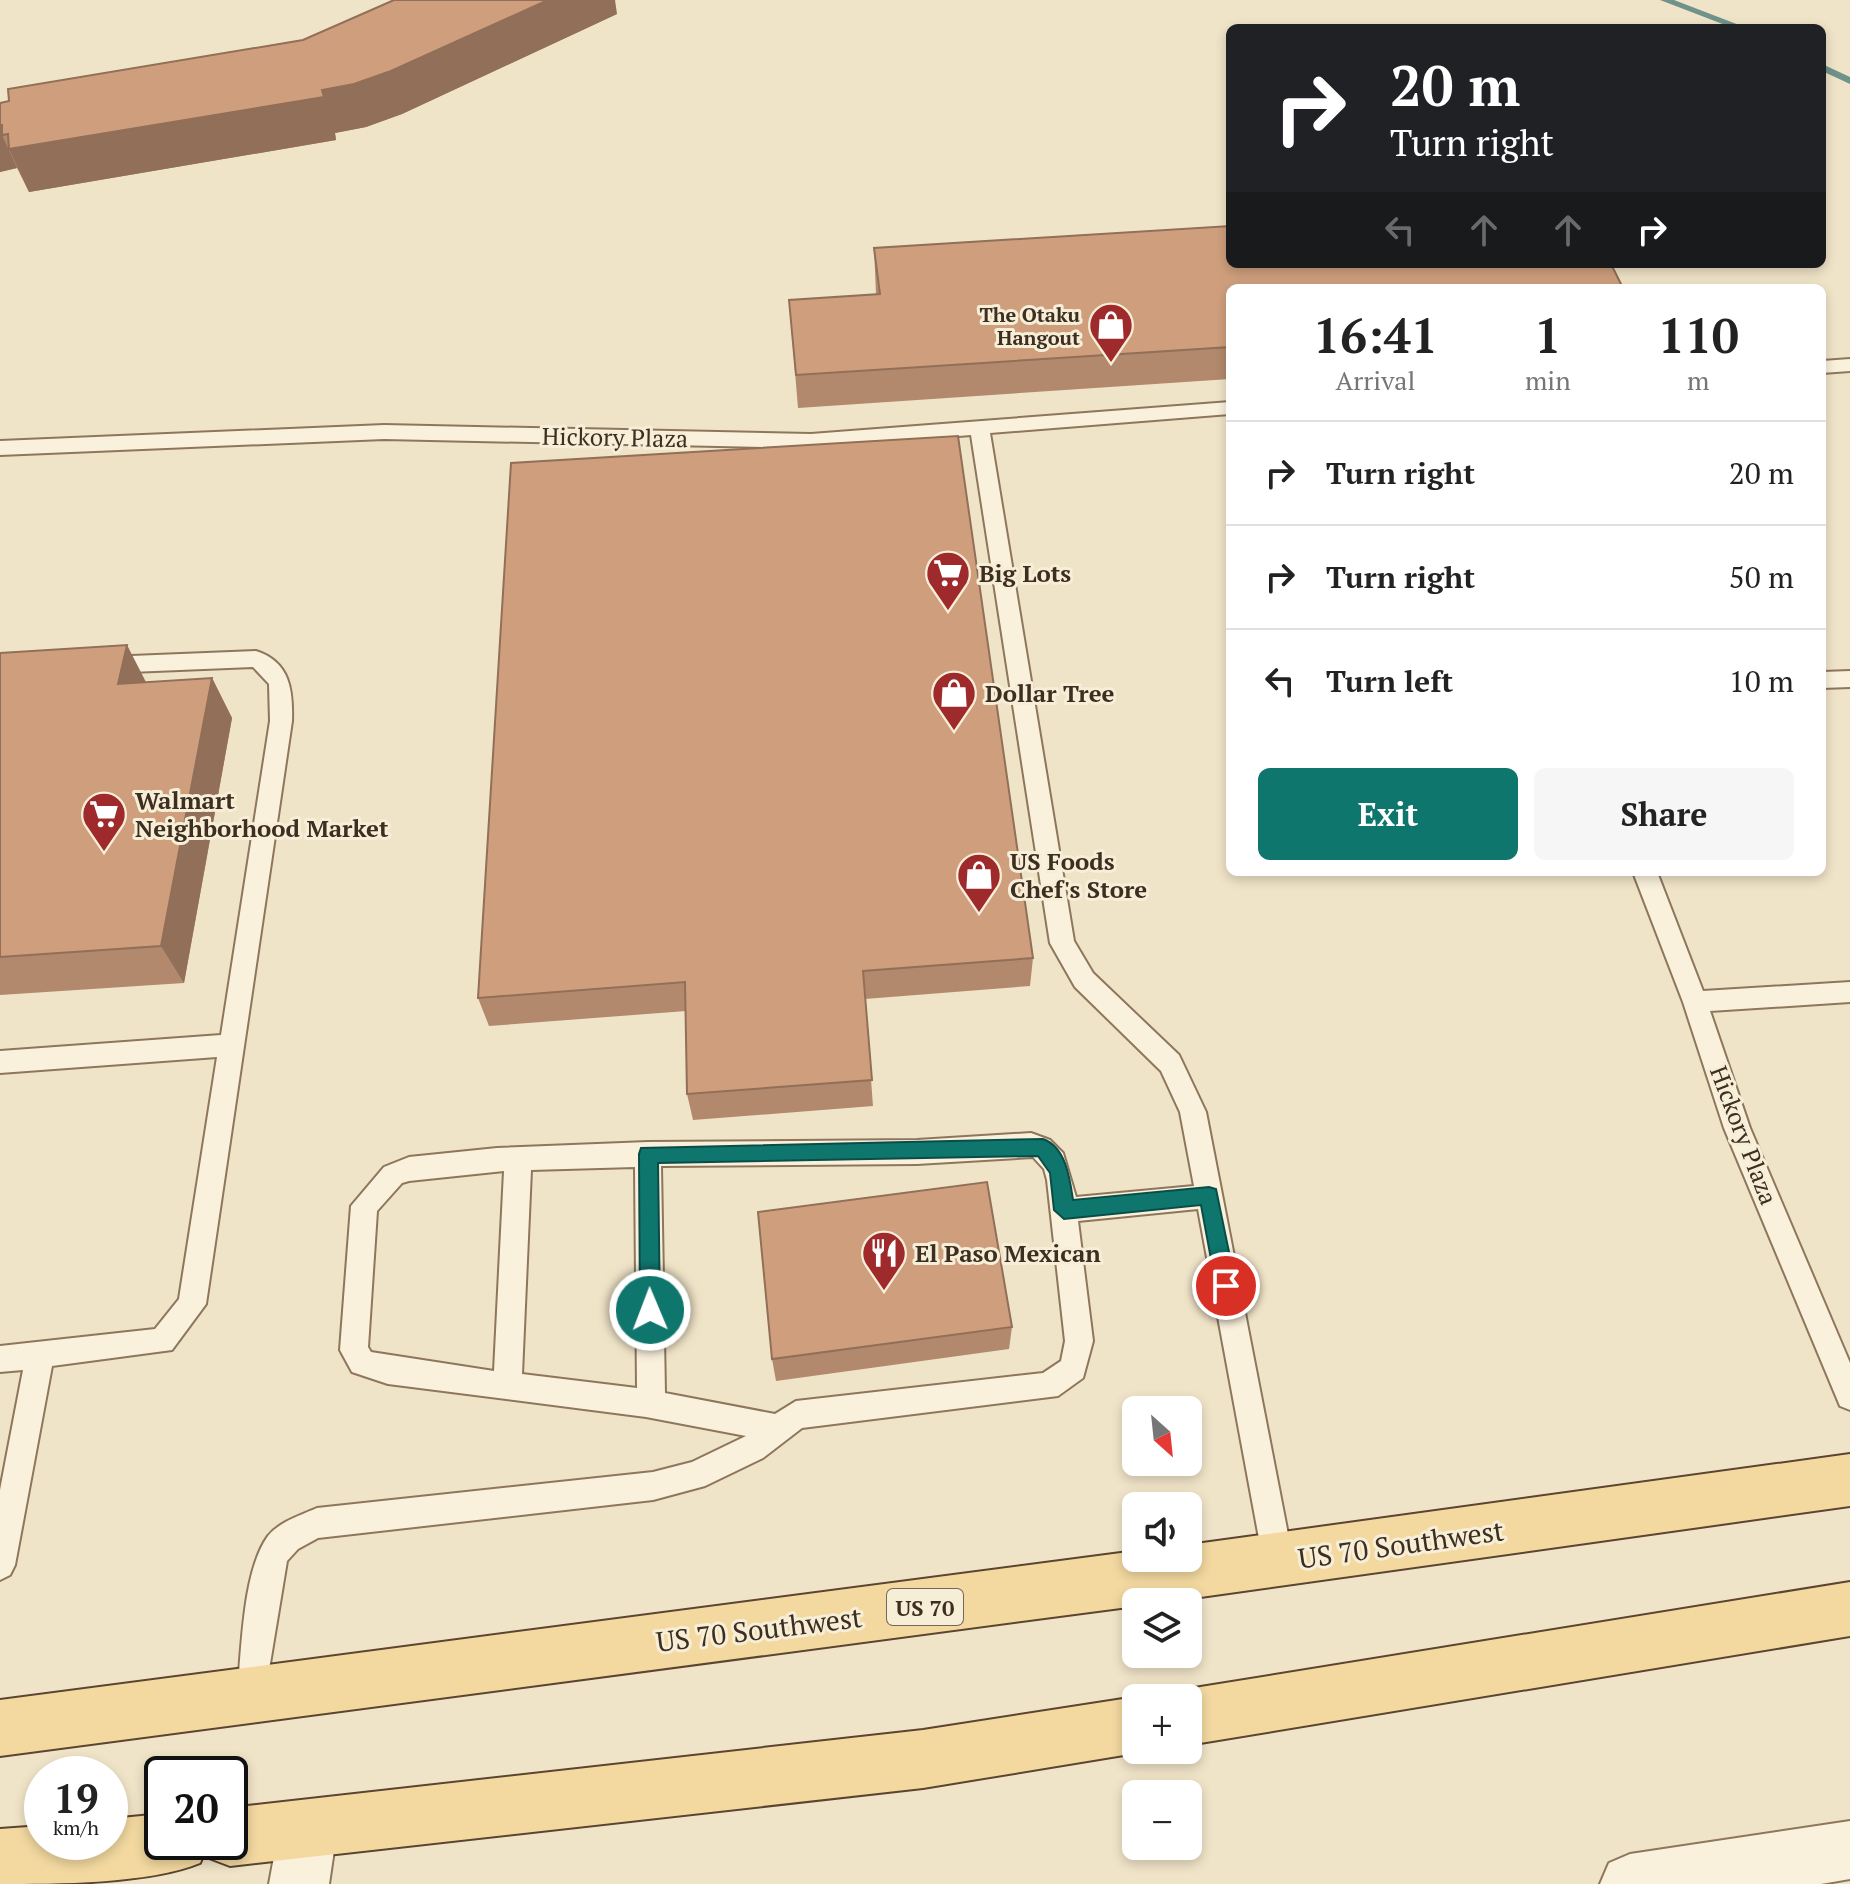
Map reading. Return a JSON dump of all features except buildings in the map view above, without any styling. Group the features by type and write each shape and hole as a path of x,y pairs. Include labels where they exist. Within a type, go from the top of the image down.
{"main road":[{"name":"US 70 Southwest","path":"0,1728 1278,1560 1850,1480"},
{"path":"1202,1715 1850,1609"},
{"path":"248,1842 304,1857 1122,1727"},
{"path":"0,1859 144,1845"}],"street":[{"path":"1630,1884 1850,1850"}],"lane":[{"path":"1826,367 1850,365"},
{"name":"Hickory Plaza","path":"0,448 384,432 811,441 1226,408"},
{"path":"980,429 1062,943 1084,980 1170,1063 1193,1112 1278,1560"},
{"path":"0,1359 162,1341 192,1304 281,721 282,679 272,666 256,659 77,666"},
{"path":"1826,680 1850,679"},
{"name":"Hickory Plaza","path":"1647,876 1695,1002 1737,1128 1850,1396"},
{"path":"1695,1002 1850,992"},
{"path":"0,1062 232,1045"},
{"path":"252,1695 270,1570 278,1547 297,1532 317,1523 667,1483 695,1476 753,1448 796,1415 1048,1386 1073,1369 1079,1341 1059,1171 1053,1158 1043,1148 1031,1145 917,1152 648,1154 518,1160 409,1169 393,1175 364,1206 354,1350 362,1363 388,1371 651,1404 777,1428"},
{"path":"648,1154 651,1404"},
{"path":"507,1386 518,1160"},
{"path":"1064,1210 1209,1196"},
{"path":"0,1565 40,1356"}],"waterway":[{"path":"1665,0 1731,24"},
{"path":"1826,69 1850,81"}],"place":[{"name":"The Otaku Hangout","path":"1111,364"},
{"name":"Big Lots","path":"948,612"},
{"name":"Dollar Tree","path":"954,732"},
{"name":"Walmart Neighborhood Market","path":"104,853"},
{"name":"US Foods Chef's Store","path":"979,914"},
{"name":"El Paso Mexican","path":"884,1292"}],"route":[{"path":"650,1310 648,1154 917,1152 1031,1145 1043,1148 1053,1158 1059,1171 1064,1210 1209,1196 1226,1286"}]}
